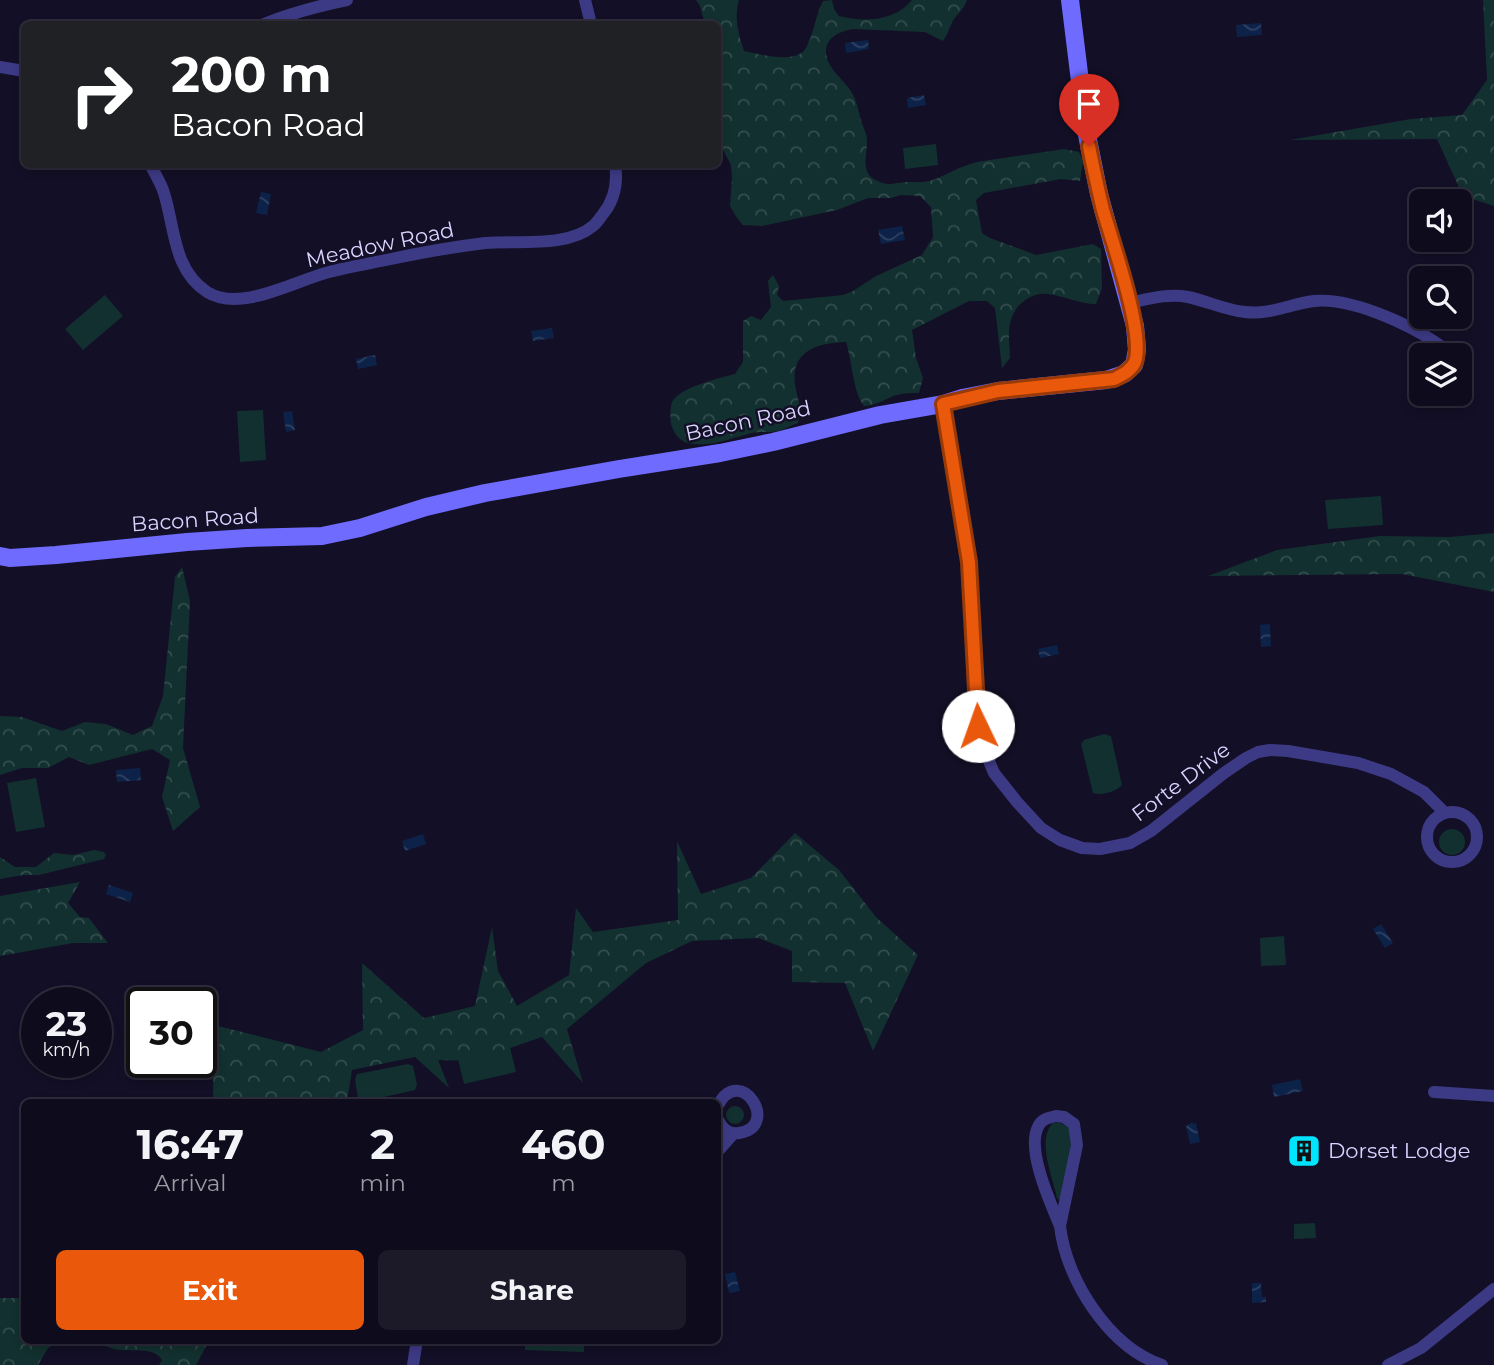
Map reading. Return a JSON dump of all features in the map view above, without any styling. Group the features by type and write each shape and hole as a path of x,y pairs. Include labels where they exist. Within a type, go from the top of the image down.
{"street":[{"path":"273,21 310,8 346,0"},
{"path":"585,0 590,21"},
{"name":"Bacon Road","path":"0,556 10,558 247,538 322,536 485,493 720,453 880,415 998,391 1106,380 1124,374 1134,365 1137,350 1135,326 1099,194 1086,130 1070,0"},
{"path":"0,67 21,70"},
{"name":"Meadow Road","path":"152,168 163,192 184,268 191,279 209,293 235,300 254,297 328,272 422,252 488,243 562,240 581,234 595,226 607,210 615,193 615,168"},
{"path":"1129,303 1163,295 1186,296 1246,313 1272,312 1307,302 1332,301 1361,308 1402,324 1437,343"},
{"name":"Forte Drive","path":"943,404 969,562 978,726 994,773 1041,828 1060,840 1082,848 1100,849 1130,843 1151,831 1246,758 1270,750 1358,763 1391,774 1424,792 1444,812"},
{"name":"Forte Drive","path":"1452,811 1467,817 1477,830 1478,839 1471,854 1457,862 1442,861 1427,844 1426,836 1431,821 1444,812 1452,811"},
{"path":"721,1099 734,1091 747,1094 756,1103 758,1115 747,1131 734,1133 721,1126"},
{"path":"1434,1092 1494,1096"},
{"path":"1060,1226 1077,1145 1074,1124 1064,1117 1056,1116 1039,1124 1035,1144 1043,1182 1060,1226 1069,1263 1086,1300 1108,1329 1135,1352 1162,1365"},
{"path":"721,1148 734,1133"},
{"path":"1388,1365 1421,1348 1494,1289"},
{"path":"413,1365 416,1344"}],"green space":[{"path":"696,0 739,0 737,25 744,51 786,57 801,53 806,48 823,1 832,0 839,16 878,19 897,13 912,0 967,0 943,41 925,32 853,29 840,33 829,41 826,50 829,63 853,95 866,134 869,175 873,179 890,184 923,182 977,162 1064,149 1079,152 1083,161 1080,181 1061,179 984,193 976,200 982,233 990,238 1036,255 1093,244 1101,249 1102,288 1096,304 1048,294 1025,300 1013,314 1009,334 1010,358 1002,368 995,308 987,301 969,301 912,330 916,358 923,378 919,393 898,395 868,406 864,406 857,393 846,342 814,348 800,358 796,367 796,390 800,410 798,423 778,431 752,433 712,443 696,444 682,440 671,424 672,402 691,388 735,374 743,362 743,321 751,316 761,320 771,307 768,281 773,275 779,286 777,295 783,301 843,295 922,255 933,237 931,207 920,196 868,198 837,210 762,226 743,225 730,206 731,165 721,146 721,21 704,21"},
{"path":"1483,0 1494,0 1494,206 1472,199 1472,189 1460,189 1437,139 1290,140 1411,119 1462,115 1487,80"},
{"path":"936,144 938,165 905,169 903,148"},
{"path":"105,295 123,316 83,350 65,329"},
{"path":"263,410 266,460 240,462 237,411"},
{"path":"1381,496 1383,525 1328,529 1325,500"},
{"path":"1494,533 1494,592 1402,574 1208,576 1277,550 1380,536 1450,537"},
{"path":"182,567 190,601 183,748 200,807 173,831 162,797 170,760 152,749 89,765 69,757 48,768 22,768 0,775 0,716 22,717 62,731 85,722 106,724 133,735 152,726 163,696 175,577"},
{"path":"1104,734 1111,736 1122,785 1104,794 1096,794 1093,793 1081,744 1084,740"},
{"path":"36,778 45,827 16,832 7,783"},
{"path":"1452,829 1461,833 1465,842 1461,851 1452,855 1443,851 1439,842 1443,833"},
{"path":"795,833 839,870 876,917 918,955 873,1051 845,983 792,982 792,951 758,938 692,941 646,963 567,1029 583,1083 542,1037 472,1061 438,1060 449,1088 415,1057 352,1070 347,1099 213,1097 213,1078 217,1078 217,1026 321,1052 363,1030 362,963 424,1018 475,1006 492,927 498,971 517,1006 569,975 576,908 593,932 678,920 677,841 701,894 751,878"},
{"path":"94,850 104,852 104,859 39,875 0,879 0,857 15,867 36,867 54,853 74,855"},
{"path":"80,882 68,903 80,917 89,918 108,943 73,943 0,956 0,896"},
{"path":"1284,936 1286,965 1261,966 1260,938"},
{"path":"510,1047 516,1072 464,1084 458,1059"},
{"path":"408,1064 413,1066 417,1085 415,1090 375,1099 358,1099 355,1079 357,1074"},
{"path":"731,1106 739,1106 744,1115 742,1122 731,1124 726,1119 726,1111"},
{"path":"1053,1123 1069,1127 1073,1138 1060,1200 1057,1198 1049,1170 1046,1148 1048,1130"},
{"path":"1315,1223 1316,1238 1294,1239 1294,1224"},
{"path":"0,1298 21,1298 21,1344 55,1344 48,1348 38,1365 0,1365"},
{"path":"207,1344 196,1365 159,1365 162,1360 152,1352 106,1346"},
{"path":"525,1344 584,1344 584,1352 525,1350"}],"water":[{"path":"1261,23 1262,35 1237,37 1236,25"},
{"path":"868,40 869,49 846,53 845,43"},
{"path":"924,95 926,105 908,108 907,98"},
{"path":"261,192 271,194 267,215 256,213"},
{"path":"902,226 905,240 881,244 878,230"},
{"path":"552,328 554,338 533,341 531,331"},
{"path":"375,355 377,365 358,369 356,359"},
{"path":"292,411 295,430 286,432 283,412"},
{"path":"1270,624 1271,646 1261,647 1260,625"},
{"path":"1057,645 1059,654 1040,658 1038,649"},
{"path":"140,768 141,780 117,782 116,770"},
{"path":"423,834 426,844 405,851 402,841"},
{"path":"109,885 133,893 130,902 106,894"},
{"path":"1381,924 1393,943 1385,948 1373,929"},
{"path":"1300,1079 1303,1091 1274,1097 1272,1085"},
{"path":"1196,1123 1200,1142 1190,1144 1186,1126"},
{"path":"735,1272 740,1291 729,1293 725,1274"},
{"path":"1252,1283 1261,1283 1262,1297 1266,1297 1266,1302 1252,1303"}],"place":[{"name":"Dorset Lodge","path":"1304,1151"}],"route":[{"path":"978,726 969,562 943,404 998,391 1114,379 1134,365 1137,350 1135,326 1099,194 1089,146"}]}
